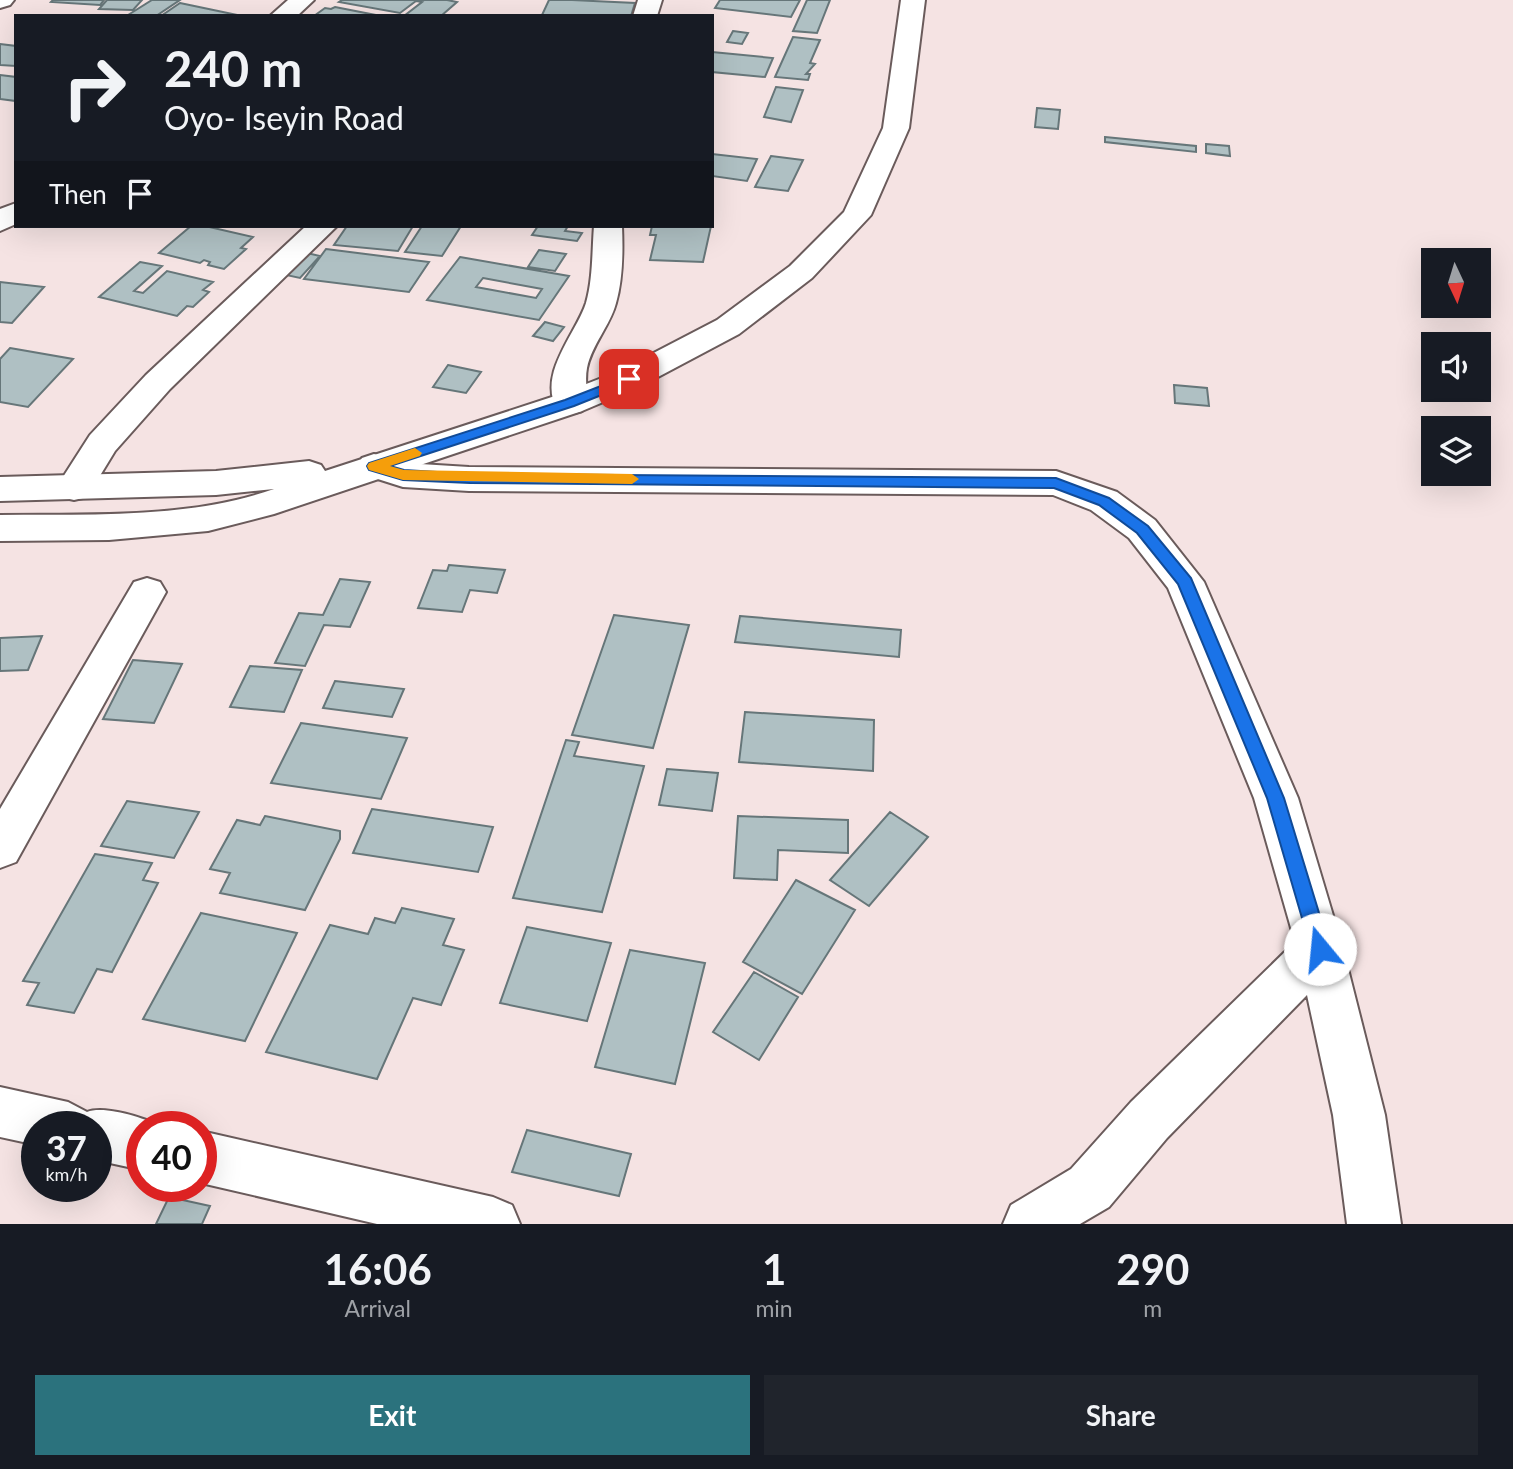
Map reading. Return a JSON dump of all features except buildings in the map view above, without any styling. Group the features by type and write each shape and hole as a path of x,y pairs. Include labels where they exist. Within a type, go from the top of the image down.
{"street":[{"path":"284,14 302,0"},
{"path":"0,528 109,527 208,518 274,502 374,466 569,403 629,379 728,327 801,272 857,215 896,128 913,0"},
{"path":"74,488 102,443 158,382 321,228"},
{"path":"569,403 570,371 575,354 601,303 608,228"},
{"path":"0,489 216,483 374,466 403,475 470,478 1056,483 1104,501 1142,529 1185,582 1276,798 1320,949 1359,1115 1374,1224"},
{"path":"0,849 148,592"},
{"path":"1030,1224 1090,1188 1157,1111 1320,949"},
{"path":"0,1112 21,1117"},
{"path":"217,1161 493,1224"}],"slow traffic":[{"path":"415,453 374,466 403,475 632,479"}],"route":[{"path":"629,379 569,403 374,466 403,475 470,478 1056,483 1104,501 1142,529 1185,582 1276,798 1320,949"}]}
